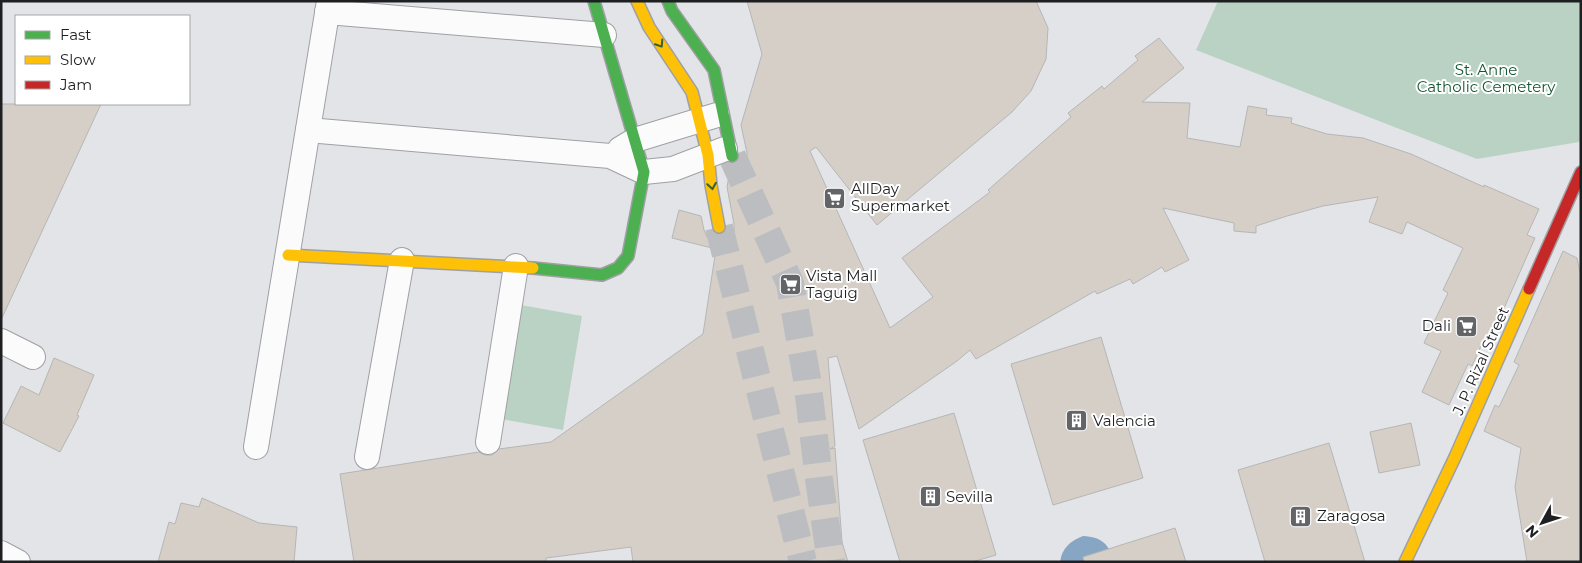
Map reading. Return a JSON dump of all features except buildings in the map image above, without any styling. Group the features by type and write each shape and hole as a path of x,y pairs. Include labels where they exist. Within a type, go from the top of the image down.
{"street":[{"path":"288,255 516,266 602,275 618,268 628,256 644,172 594,1"},
{"path":"637,1 649,27 692,92 700,121 723,153"},
{"path":"668,1 672,11 714,70 724,112 723,153 711,184 719,227"},
{"path":"256,447 328,7 604,35"},
{"path":"610,156 635,140 724,112"},
{"path":"308,130 610,156 644,172 673,169 723,153"},
{"name":"J. P. Rizal Street","path":"1405,562 1455,457 1581,172"},
{"path":"367,457 402,260"},
{"path":"488,442 516,266"},
{"path":"1,341 33,357"},
{"path":"1,553 18,562"}],"green space":[{"name":"St. Anne Catholic Cemetery","path":"1218,1 1581,1 1581,139 1579,142 1477,159 1196,50"},
{"path":"521,305 582,316 563,430 501,419"}],"water":[{"path":"1083,536 1095,538 1104,543 1110,550 1114,562 1060,562 1067,546"}],"tunnel":[{"path":"732,156 790,283 807,379 831,562"},
{"path":"719,227 803,562"}],"traffic: fast":[{"path":"533,268 602,275 618,268 628,256 644,172 594,1"},
{"path":"668,1 672,11 714,70 732,156"}],"traffic: slow":[{"path":"637,1 649,27 692,92 708,155 711,185 719,227"},
{"path":"288,255 533,268"},
{"path":"1405,562 1455,457 1529,289"}],"traffic: jam":[{"path":"1529,289 1581,172"}],"place":[{"name":"AllDay Supermarket","path":"835,198"},
{"name":"Vista Mall Taguig","path":"790,285"},
{"name":"Dali","path":"1467,326"},
{"name":"Valencia","path":"1077,421"},
{"name":"Sevilla","path":"930,497"},
{"name":"Zaragosa","path":"1301,516"}]}
